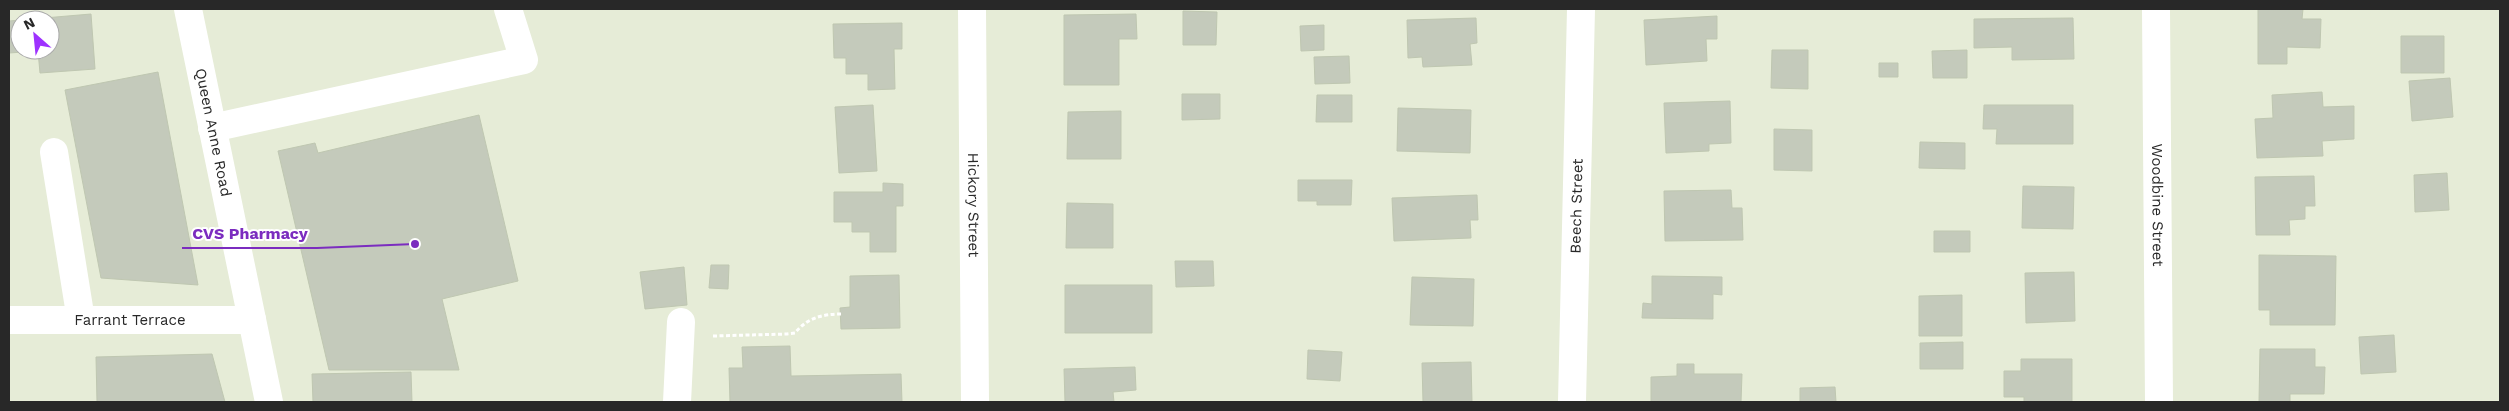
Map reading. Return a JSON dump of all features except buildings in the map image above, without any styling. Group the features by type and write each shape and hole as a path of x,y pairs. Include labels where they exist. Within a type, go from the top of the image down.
{"street":[{"name":"Queen Anne Road","path":"188,9 269,402"},
{"path":"212,128 524,60 508,9"},
{"name":"Hickory Street","path":"972,9 975,402"},
{"name":"Beech Street","path":"1572,402 1581,9"},
{"name":"Woodbine Street","path":"2156,9 2159,402"},
{"path":"54,152 81,320"},
{"name":"Farrant Terrace","path":"9,320 252,320"},
{"path":"677,402 681,329"}],"path":[{"path":"681,329 787,334 796,332 801,325 814,318 841,314"}],"place":[{"name":"CVS Pharmacy","path":"415,244"}]}
